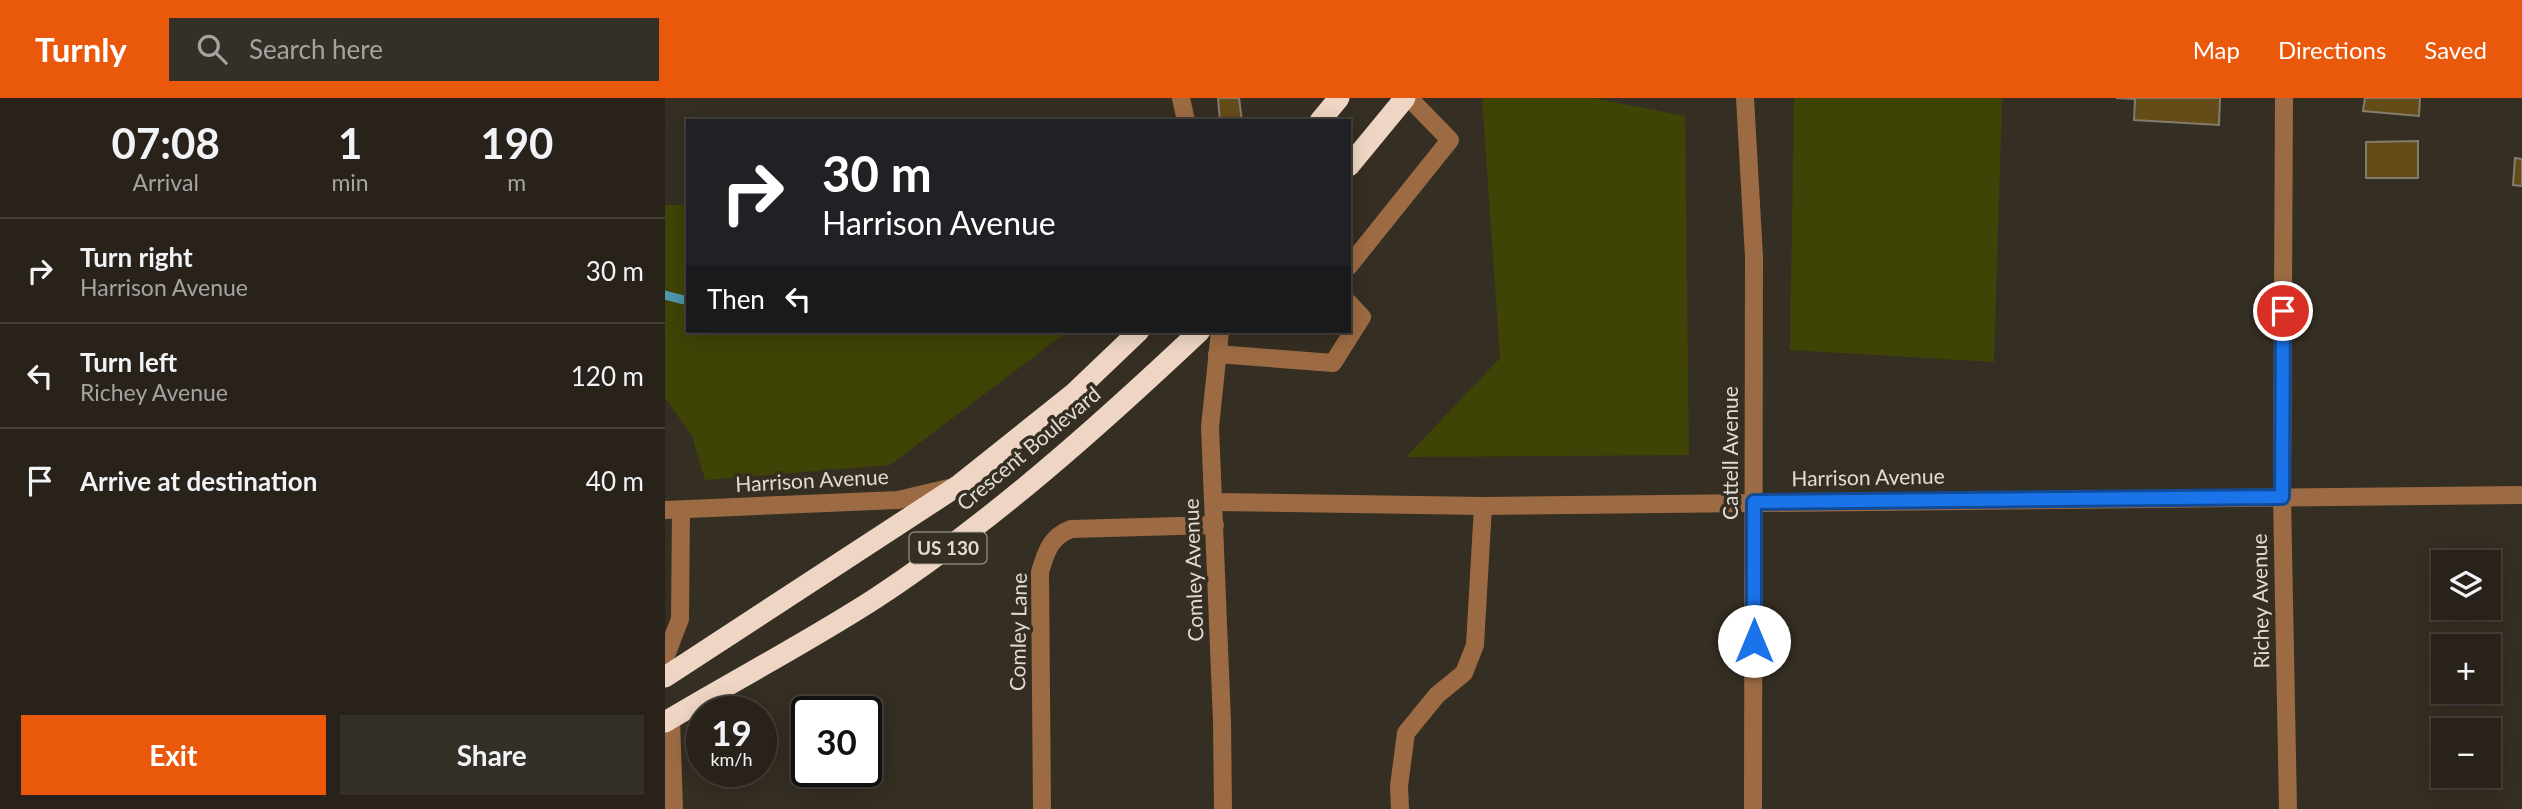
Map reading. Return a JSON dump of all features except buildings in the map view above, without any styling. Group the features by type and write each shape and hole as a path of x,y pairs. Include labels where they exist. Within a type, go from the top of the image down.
{"highway":[{"path":"1322,119 1339,98"},
{"path":"1351,164 1407,98"},
{"name":"Crescent Boulevard","path":"665,677 959,485 1073,394 1137,333"},
{"name":"Crescent Boulevard","path":"668,720 875,598 954,543 1022,491 1198,333"}],"street":[{"path":"1181,98 1186,119"},
{"path":"1351,264 1450,140 1407,98"},
{"name":"Cattell Avenue","path":"1745,98 1754,257 1753,809"},
{"name":"Richey Avenue","path":"2284,98 2282,497 2288,809"},
{"path":"1217,354 1333,363 1362,317 1351,305"},
{"name":"Comley Avenue","path":"1220,333 1210,427 1215,502 1223,809"},
{"name":"Harrison Avenue","path":"673,510 898,500 959,485"},
{"name":"Harrison Avenue","path":"1215,502 1482,506 2522,495"},
{"path":"1399,809 1399,786 1406,733 1437,695 1464,673 1475,645 1482,506"},
{"path":"665,658 680,619 673,510"},
{"name":"Comley Lane","path":"1042,809 1040,572 1047,550 1061,533 1071,529 1215,525"},
{"path":"668,720 674,809"}],"shaded area":[{"path":"1482,98 1593,98 1685,116 1689,455 1406,457 1500,358"},
{"path":"1794,98 2002,98 1994,362 1790,350"},
{"path":"665,205 686,205 686,333 1065,333 890,465 705,480 692,436 665,398"}],"waterway":[{"path":"665,295 686,300"}],"route":[{"path":"1754,641 1754,502 2282,497 2283,311"}]}
